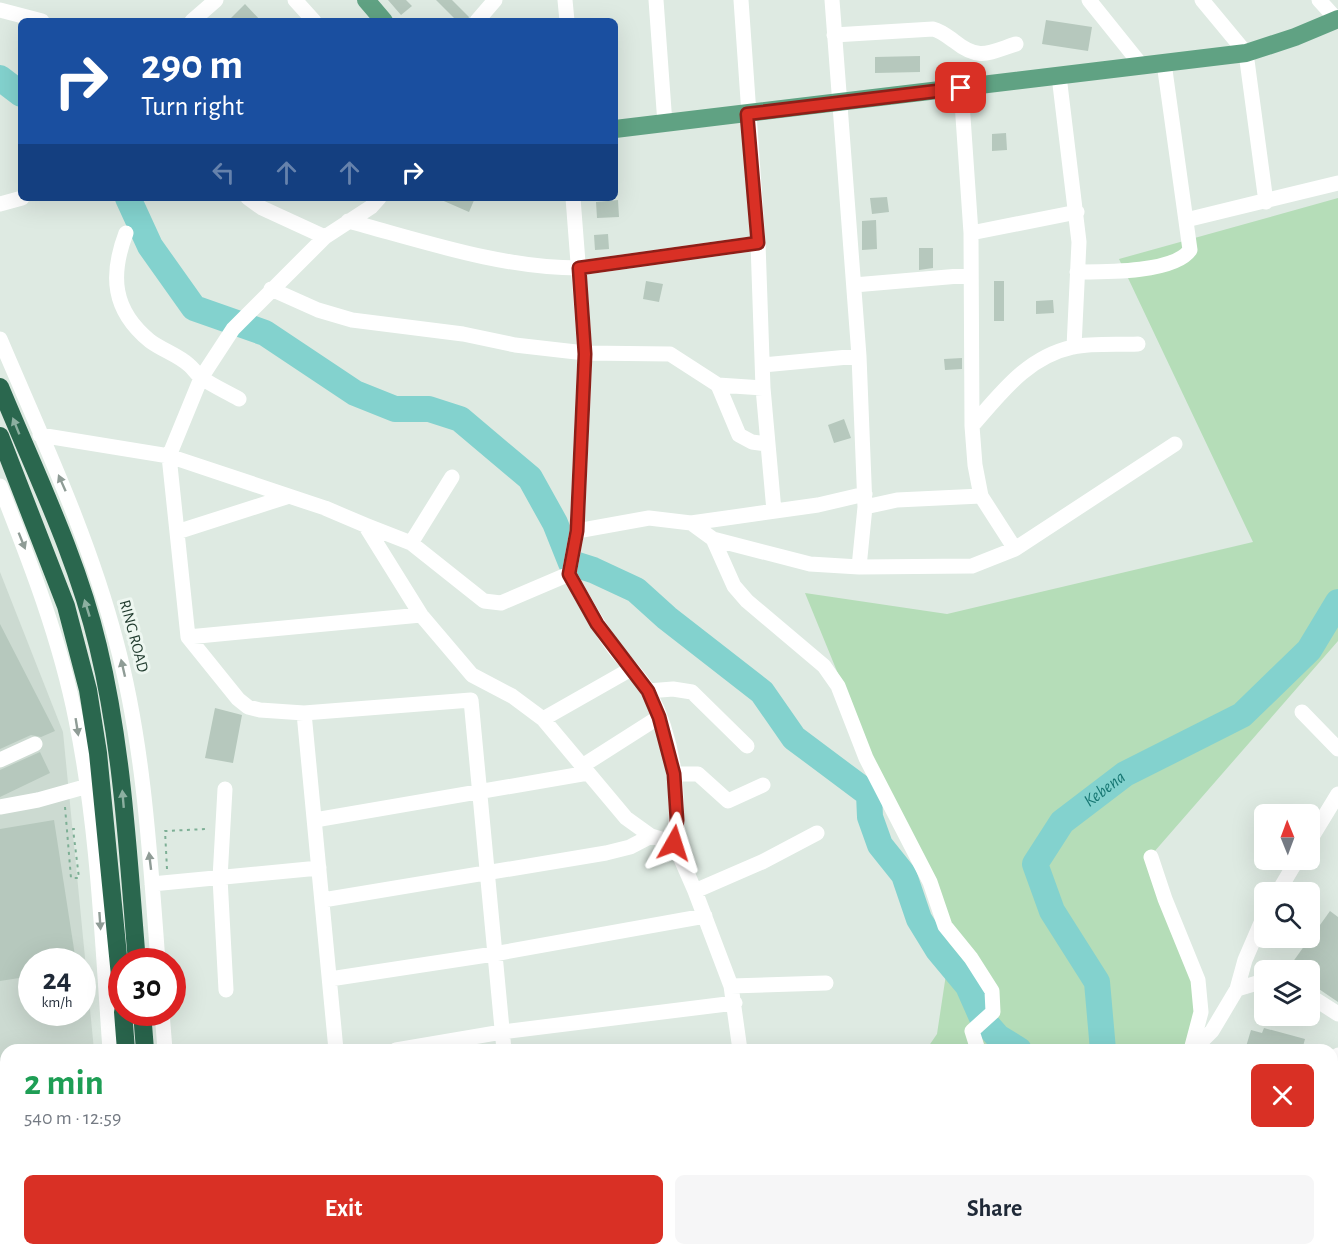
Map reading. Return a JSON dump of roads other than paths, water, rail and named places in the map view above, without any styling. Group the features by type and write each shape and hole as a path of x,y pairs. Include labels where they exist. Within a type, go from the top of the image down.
{"highway":[{"path":"0,387 77,577 98,644 119,754 136,948"},
{"path":"0,436 66,606 88,690 98,753 117,948"},
{"path":"124,1026 126,1044"},
{"path":"143,1026 145,1044"}],"main road":[{"path":"366,0 381,18"},
{"path":"618,129 1246,52 1295,38 1337,20"}],"street":[{"path":"203,18 216,0"},
{"path":"296,0 311,18"},
{"path":"480,18 495,0"},
{"path":"565,0 567,18"},
{"path":"656,0 665,124"},
{"path":"741,0 747,114 758,243 763,388 774,511"},
{"path":"832,0 859,356 865,500 859,567"},
{"path":"1089,0 1142,66"},
{"path":"1202,0 1246,52 1266,202"},
{"path":"1319,0 1337,20"},
{"path":"0,10 31,18"},
{"path":"834,35 933,29 945,34 966,51 978,55 1016,44"},
{"path":"1077,272 1134,269 1177,261 1190,250 1164,63"},
{"path":"1059,76 1077,212 1074,347"},
{"path":"961,88 971,233 972,426 975,465 981,496 1015,549"},
{"path":"1186,220 1338,183"},
{"path":"0,204 18,199"},
{"path":"252,201 262,208 325,237"},
{"path":"371,201 325,237 246,313 201,378 169,456 188,637 238,699 248,707 304,713 471,700"},
{"path":"573,201 585,354 577,531 572,565 597,624 648,691 659,717 674,774 677,820 674,843 731,986 739,1044"},
{"path":"971,233 1077,212"},
{"path":"348,221 491,258 552,268 579,268 758,243"},
{"path":"126,233 118,254 114,276 118,296 128,317 150,341 190,365 201,378 238,399"},
{"path":"854,285 971,275"},
{"path":"271,289 318,310 352,320 463,333 514,345 585,354 670,354 718,385 763,388"},
{"name":"RING ROAD","path":"0,339 67,495 116,641 134,728 157,948"},
{"path":"972,426 1023,370 1050,354 1074,347 1138,344"},
{"path":"764,365 859,356"},
{"path":"718,385 739,435 752,442 767,444"},
{"path":"40,435 169,456 325,508 411,543 484,601 492,603 501,603 572,565"},
{"path":"692,523 713,539 810,564 859,567 972,566 1015,549 1175,444"},
{"path":"411,543 452,477"},
{"path":"0,486 29,560 67,680 88,786 110,1044"},
{"path":"177,532 286,496"},
{"path":"577,531 649,518 692,523 865,500 981,496"},
{"path":"365,525 421,615 472,675 512,696 543,719 626,818 651,836 674,843"},
{"path":"713,539 734,586 747,601 824,666 838,686 866,758 930,882 945,926 971,958 992,991 995,1007 990,1017 975,1027 972,1036 975,1044"},
{"path":"188,637 421,615"},
{"path":"543,719 631,669"},
{"path":"472,675 471,700 478,794 503,1044"},
{"path":"648,691 692,692 747,746"},
{"path":"1302,712 1338,749"},
{"path":"304,713 335,1044"},
{"path":"315,820 478,794 585,769 659,717"},
{"path":"0,760 35,744"},
{"path":"674,774 698,774 728,801 763,785"},
{"path":"0,807 88,786"},
{"path":"225,789 220,878 226,990"},
{"path":"1320,824 1338,794"},
{"path":"695,891 762,862 817,833"},
{"path":"323,900 606,854 630,847 651,836"},
{"path":"1151,857 1165,899 1198,980 1200,1012 1193,1044"},
{"path":"152,884 320,868"},
{"path":"330,979 494,954 705,916"},
{"path":"1198,1044 1212,1030 1237,989 1254,939"},
{"path":"731,986 826,983"},
{"path":"1237,989 1254,984"},
{"path":"1320,1002 1338,1014"},
{"path":"431,1044 502,1032 735,1003"},
{"path":"163,1026 165,1044"}],"waterway":[{"path":"0,78 18,92"},
{"path":"129,201 150,246 194,308 265,333 355,393 395,409 429,409 460,419 530,478 555,523 571,563 593,570 636,590 667,618 762,692 794,738 869,794 870,817 880,845 904,875 919,919 938,950 968,986 983,1020 998,1037 1009,1044"},
{"name":"Kebena","path":"1102,1044 1097,982 1052,911 1035,864 1062,822 1125,774 1242,715 1309,650 1338,602"}]}
